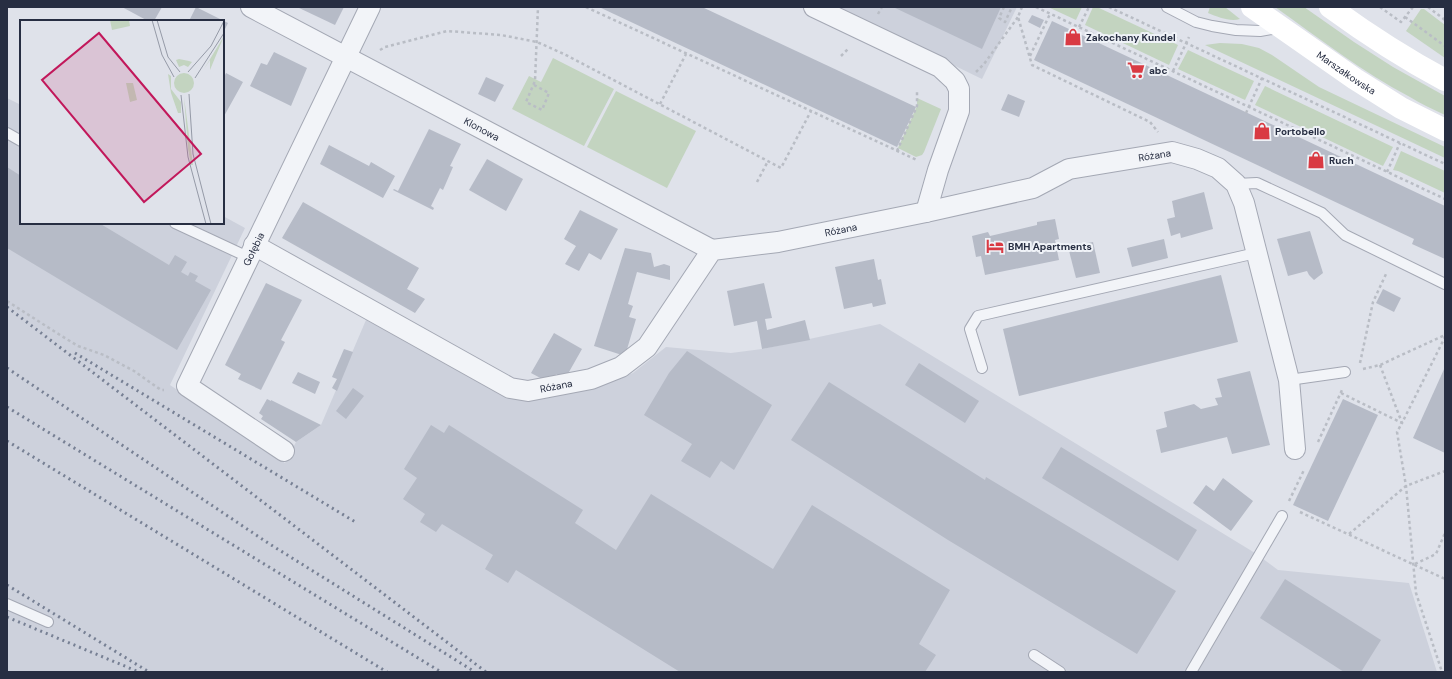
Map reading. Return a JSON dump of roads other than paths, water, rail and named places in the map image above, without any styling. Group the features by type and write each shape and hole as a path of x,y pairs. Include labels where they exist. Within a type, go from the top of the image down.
{"main road":[{"name":"Marszałkowska","path":"1252,7 1355,80 1401,108 1445,130"},
{"path":"1330,7 1394,51 1445,80"}],"street":[{"name":"Klonowa","path":"251,7 712,250"},
{"name":"Gołębia","path":"284,451 187,386 251,251 354,61 370,7"},
{"path":"814,7 940,67 955,81 959,89 958,111 938,170 926,212"},
{"name":"Różana","path":"251,251 510,388 528,391 591,379 621,367 647,347 712,250 778,242 926,212 1033,188 1069,169 1172,152 1197,159 1218,168 1236,184 1244,203 1289,380 1295,449"}],"lane":[{"path":"1167,7 1196,22 1236,30 1260,31 1281,28"},
{"path":"7,133 20,140"},
{"path":"1236,184 1257,183 1322,213 1345,235 1445,284"},
{"path":"178,224 251,251"},
{"path":"982,368 970,329 978,316 1256,253"},
{"path":"1289,380 1345,372"},
{"path":"1191,672 1282,516"},
{"path":"7,604 48,622"},
{"path":"1034,655 1060,672"}],"railway":[{"path":"7,307 486,672"},
{"path":"75,353 357,523"},
{"path":"7,368 268,543 475,672"},
{"path":"7,407 441,672"},
{"path":"7,441 387,672"},
{"path":"7,585 149,672"},
{"path":"7,617 139,672"}],"place":[{"name":"Zakochany Kundel","path":"1073,37"},
{"name":"abc","path":"1136,70"},
{"name":"Portobello","path":"1262,131"},
{"name":"Ruch","path":"1316,160"},
{"name":"BMH Apartments","path":"995,246"}]}
